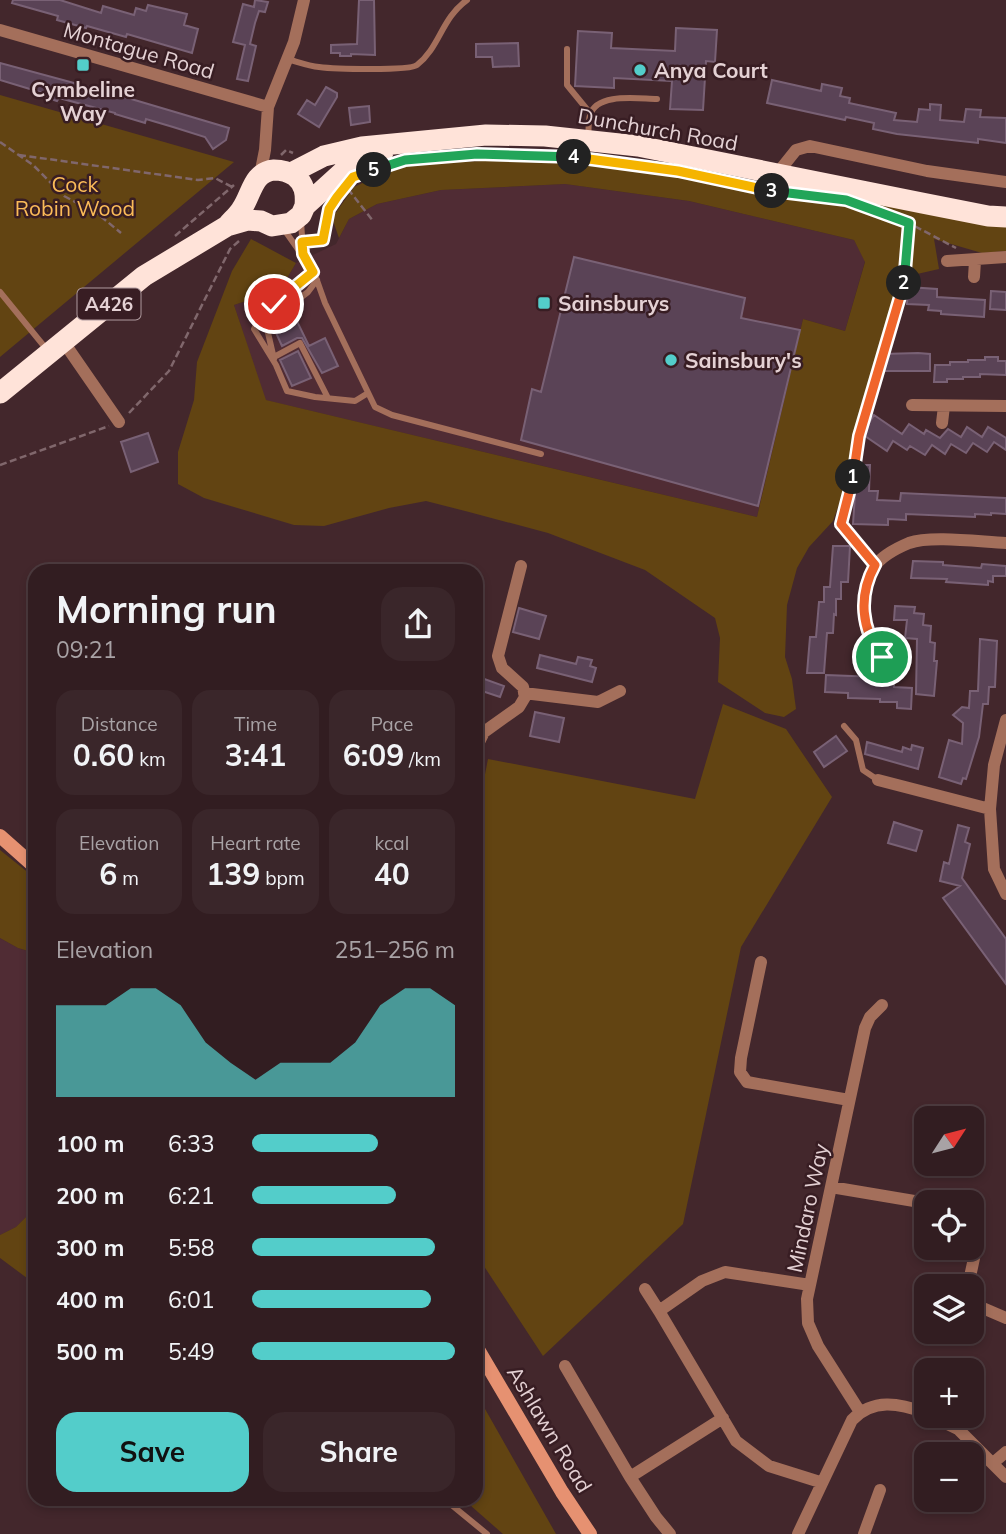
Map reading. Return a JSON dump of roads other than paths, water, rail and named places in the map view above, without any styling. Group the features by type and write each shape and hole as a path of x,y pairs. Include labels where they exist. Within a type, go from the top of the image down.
{"highway":[{"name":"Dunchurch Road","path":"277,173 324,156 362,147 486,135 545,136 638,146 988,216 1006,217"},
{"name":"Dunchurch Road","path":"282,226 291,223 348,167 404,144"},
{"name":"A426","path":"0,393 144,276 244,227 240,192 277,173"},
{"path":"277,173 304,187 303,210"},
{"path":"240,192 254,214 244,227"},
{"path":"244,227 282,226"}],"main road":[{"path":"0,836 28,861"},
{"name":"Ashlawn Road","path":"483,1358 562,1492 590,1534"}],"street":[{"path":"277,173 265,150 268,107 294,42 304,0"},
{"name":"Montague Road","path":"0,30 268,107"},
{"path":"776,175 796,150 810,146 927,171 1006,182"},
{"path":"947,261 1006,257"},
{"path":"974,277 975,261"},
{"path":"56,347 119,422"},
{"path":"912,405 1006,406"},
{"path":"943,423 944,406"},
{"path":"898,663 882,657 872,643 863,599 867,580 875,565 894,551 922,540 1006,543"},
{"path":"483,734 519,707 524,693 523,687 502,668 498,656 521,566"},
{"path":"858,655 872,643"},
{"path":"524,693 598,702 620,691"},
{"path":"1006,720 994,765 990,809 994,869 1006,894"},
{"path":"878,780 990,809"},
{"path":"761,962 740,1072 747,1082 849,1100"},
{"name":"Mindaro Way","path":"860,1412 818,1346 808,1323 807,1299 865,1028 870,1017 882,1005"},
{"path":"831,1187 914,1201"},
{"path":"659,1311 702,1281 725,1272 810,1284"},
{"path":"645,1289 736,1441 769,1466 820,1482"},
{"path":"984,1309 1006,1318"},
{"path":"565,1366 630,1477 670,1534"},
{"path":"798,1534 820,1482 852,1420 860,1412 879,1403 914,1409"},
{"path":"630,1477 723,1418"},
{"path":"956,1428 1006,1477"},
{"path":"993,1463 1006,1452"},
{"path":"864,1534 880,1490"}],"lane":[{"path":"287,59 328,68 412,68 422,61 451,13 467,0"},
{"path":"567,49 567,85 590,113"},
{"path":"588,140 590,113 609,98 657,99"},
{"path":"303,210 303,254"},
{"path":"282,226 313,272 375,407 392,415 541,454"},
{"path":"313,272 260,317 254,329 276,365 287,391 355,401 368,393"},
{"path":"276,365 267,324 308,292 317,280"},
{"path":"0,292 56,347"},
{"path":"274,356 300,343 328,398"},
{"path":"844,726 856,740 863,770 878,780"},
{"path":"453,1506 487,1534"}],"place":[{"name":"Cymbeline Way","path":"83,65"},
{"name":"Anya Court","path":"640,70"},
{"name":"Sainsburys","path":"544,303"},
{"name":"Sainsbury's","path":"671,360"}],"park label":[{"name":"Cock Robin Wood","path":"75,196"}]}
